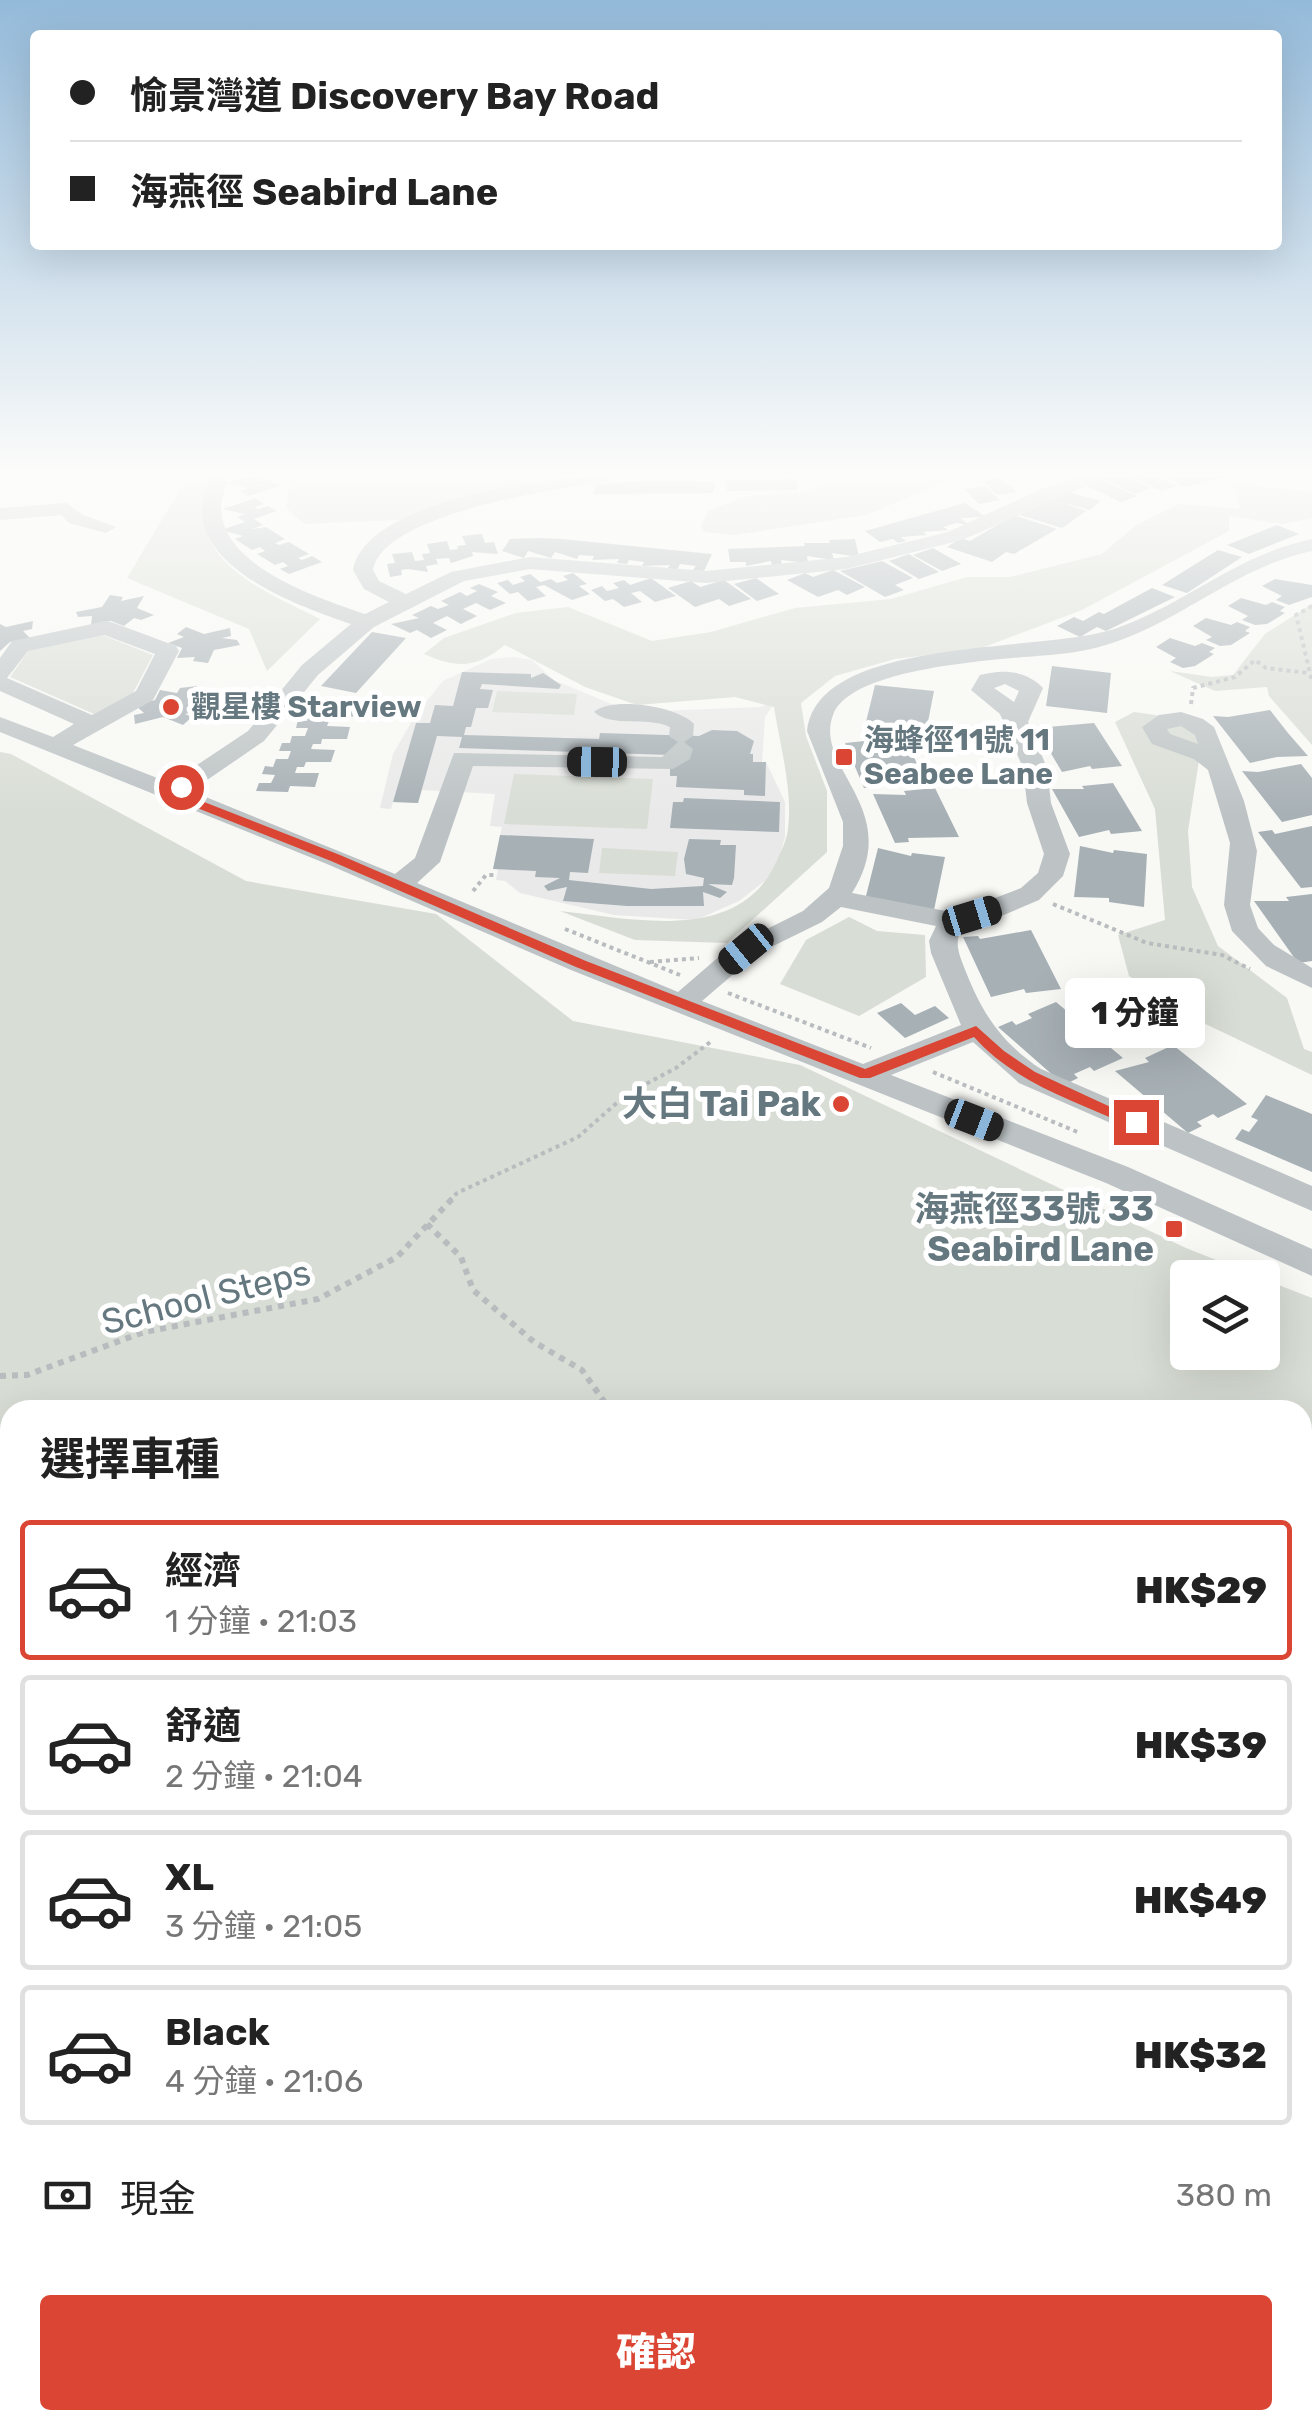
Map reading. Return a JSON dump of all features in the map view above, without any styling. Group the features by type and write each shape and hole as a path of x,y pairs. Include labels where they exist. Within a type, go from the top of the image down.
{"street":[{"path":"284,589 366,622"},
{"path":"381,589 404,602"},
{"path":"171,794 256,736 310,670 366,622 430,589"},
{"path":"693,994 746,949 823,910 843,886 857,824 820,740 818,725 824,708 844,688 862,678 901,668 1117,637 1153,623 1211,589"},
{"path":"0,673 20,646 106,628 168,652 144,695 54,746"},
{"path":"0,682 93,724"},
{"path":"398,884 427,862 462,758 664,764 678,759 682,724 668,716 606,712"},
{"path":"1218,766 1203,754 1170,744 1154,733 1159,722 1188,721 1206,732 1218,766 1244,845 1237,904 1241,920 1267,953 1312,978"},
{"path":"1016,722 1035,768 1042,812 1056,843 1055,865 1030,894 947,930 944,953 976,1030 998,1055 1030,1076 1312,1199"},
{"path":"0,724 398,884 534,945 693,994 865,1074 1117,1175 1312,1262"},
{"path":"835,898 958,922"},
{"path":"865,1074 976,1030"}],"path":[{"path":"1312,606 1296,615 1312,681"},
{"path":"1188,721 1193,688 1236,677 1255,660 1266,668 1308,673"},
{"path":"473,891 486,876 497,875"},
{"path":"1070,910 1147,943 1222,954 1256,972"},
{"path":"563,928 693,994 902,1060 1092,1138"},
{"name":"School Steps","path":"0,1376 27,1375 144,1332 318,1299 397,1258 458,1193 578,1137 627,1094 676,1068 709,1043"},
{"path":"427,1224 461,1257 473,1290 534,1342 582,1370 603,1400"}],"shaded area":[{"path":"154,589 262,589 320,619 267,671 249,629"},
{"path":"924,589 1120,589 1082,610 979,649 895,659 835,676 801,703 806,736 827,791 827,852 727,943 635,940 560,911 652,921 684,920 713,915 739,904 761,886 784,844 789,814 774,707 735,697 637,705 585,687 505,645 466,664 424,654 444,638 516,613 568,607 652,641 711,632 795,608 891,599"},
{"path":"1312,604 1312,745 1269,696 1267,687 1215,691 1170,671 1212,677 1233,675 1265,634"},
{"path":"102,635 153,655 133,693 94,714 10,677 29,650"},
{"path":"491,659 532,660 554,680 621,708 661,711 760,707 776,701 765,717 762,762 766,762 785,802 785,837 777,864 766,880 739,901 696,920 614,915 520,893 505,881 496,880 498,869 493,869 502,827 490,826 495,794 422,790 418,803 393,802 391,809 380,808 393,754 416,714 443,681"},
{"path":"497,691 577,694 574,715 492,712"},
{"path":"1134,712 1205,722 1188,831 1192,887 1218,946 1287,998 1304,1049 1312,1052 1312,1075 1197,1020 1129,976 1118,935 1165,920 1155,809 1115,722"},
{"path":"0,752 11,754 246,881 436,914 573,1021 800,1065 1216,1260 1170,1260 1170,1370 1280,1370 1280,1286 1312,1298 1312,1400 0,1400"},
{"path":"514,774 653,779 647,829 504,824"},
{"path":"602,848 678,852 675,876 599,873"},
{"path":"849,917 877,931 925,935 926,977 859,1016 780,984 806,940"}],"building":[{"path":"473,589 492,589 498,592 491,596 506,603 490,610 476,603 463,609 477,616 461,624 447,616 433,623 447,630 431,638 391,624 419,618 412,615 431,606 438,609 449,605 441,601 460,592 467,596 477,591"},
{"path":"505,589 539,589 546,596 528,601 518,592 510,594"},
{"path":"552,589 584,589 590,594 572,600"},
{"path":"667,589 676,596 655,602 640,591 631,593 642,602 624,607 613,599 605,601 591,590"},
{"path":"670,589 737,589 751,599 729,606 719,599 695,607"},
{"path":"741,589 772,589 779,594 757,601"},
{"path":"804,589 860,589 847,595 838,590 818,597"},
{"path":"872,589 904,590 885,597"},
{"path":"1149,589 1175,597 1106,631 1097,627 1080,637 1057,626 1074,617 1083,621 1099,612 1104,614"},
{"path":"1269,589 1312,589 1312,597 1289,605 1276,600 1282,596"},
{"path":"110,595 123,597 121,601 144,596 137,608 154,615 141,620 134,618 124,626 111,621 91,625 92,616 78,617 76,612 102,607"},
{"path":"1241,598 1266,605 1272,602 1285,607 1280,611 1285,613 1267,624 1255,625 1242,620 1248,616 1228,606"},
{"path":"1206,618 1231,625 1237,622 1250,627 1245,631 1250,633 1231,645 1220,646 1206,640 1212,637 1193,626"},
{"path":"33,621 32,629 23,631 30,638 10,642 0,651 0,624 6,627"},
{"path":"186,627 204,634 230,628 231,636 222,638 237,640 240,645 214,650 208,663 193,661 195,657 177,658 182,648 168,643 184,637 177,634"},
{"path":"372,632 406,638 356,693 321,686"},
{"path":"1170,638 1195,646 1202,643 1215,648 1209,652 1214,654 1195,666 1183,668 1170,662 1176,658 1156,647"},
{"path":"1052,666 1111,673 1107,713 1046,706"},
{"path":"462,672 531,674 531,678 543,673 561,685 559,689 482,684 480,689 493,690 488,708 476,708 471,727 466,727 464,735 599,739 600,733 699,736 712,730 737,731 754,741 750,754 753,762 766,762 765,796 744,795 744,790 676,787 677,776 670,776 670,769 686,760 692,749 671,749 670,755 459,748 462,737 437,736 418,803 393,802 416,723 430,723 435,705 453,706"},
{"path":"875,685 934,691 926,732 865,726"},
{"name":"觀星樓 Starview","path":"197,686 190,700 210,708 185,714 192,717 183,725 163,717 135,724 134,715 144,713 135,705 155,700 160,690 177,693 180,688"},
{"path":"315,699 366,705 363,717 339,716 337,721 329,721 327,726 350,727 347,739 322,739 321,744 313,744 311,749 335,750 331,762 306,762 304,767 297,767 295,773 319,773 315,787 290,786 288,792 256,791 259,783 271,783 275,775 262,774 265,766 273,767 276,759 288,759 291,751 279,751 282,743 290,743 292,736 305,736 308,728 296,728 298,720 307,721 309,713 322,714 324,706 312,706"},
{"path":"1270,710 1308,756 1250,763 1213,716"},
{"path":"1094,723 1122,766 1090,766 1062,772 1036,728"},
{"path":"904,737 926,782 877,783 878,786 864,788 845,743"},
{"path":"1301,764 1312,778 1312,815 1282,822 1242,771"},
{"path":"1113,783 1142,831 1111,834 1109,830 1079,837 1052,789 1084,789 1082,786"},
{"path":"935,788 959,837 908,838 909,842 895,843 873,794 906,795 904,791"},
{"path":"684,798 780,802 779,832 670,828 673,802 683,802"},
{"path":"1312,826 1312,887 1301,888 1258,832 1272,830 1275,834"},
{"path":"500,835 594,839 588,873 570,872 569,880 651,889 703,886 704,878 686,874 684,859 689,839 721,840 720,845 736,845 734,878 732,885 708,884 727,892 720,898 703,892 704,906 563,901 567,887 548,891 544,886 560,878 535,877 536,871 493,869"},
{"path":"1080,846 1113,853 1114,850 1147,854 1144,907 1109,902 1109,898 1074,897"},
{"path":"878,848 911,856 912,853 945,857 934,910 881,899 865,900"},
{"path":"1312,894 1312,961 1298,963 1254,901 1289,901 1286,897"},
{"path":"1031,930 1061,989 1026,993 1024,989 991,997 963,937 980,939"},
{"path":"1056,1002 1123,1058 1094,1071 1090,1067 1074,1074 1078,1078 1064,1085 998,1027 1012,1021 1016,1025 1032,1018 1028,1014"},
{"path":"901,1003 915,1015 935,1006 949,1018 905,1038 877,1013"},
{"path":"1173,1045 1247,1104 1218,1118 1213,1114 1197,1122 1202,1126 1188,1133 1115,1071 1149,1062 1145,1058"},
{"path":"1266,1095 1312,1114 1312,1172 1235,1139 1242,1129 1249,1132 1258,1120 1251,1117"}],"place":[{"name":"觀星樓 Starview","path":"171,707"},
{"name":"海蜂徑11號 11 Seabee Lane","path":"844,757"},
{"name":"大白 Tai Pak","path":"841,1104"},
{"name":"海燕徑33號 33 Seabird Lane","path":"1174,1229"}],"route":[{"path":"181,787 171,794 336,858 519,939 865,1074 976,1030 998,1055 1030,1076 1136,1122"}]}
